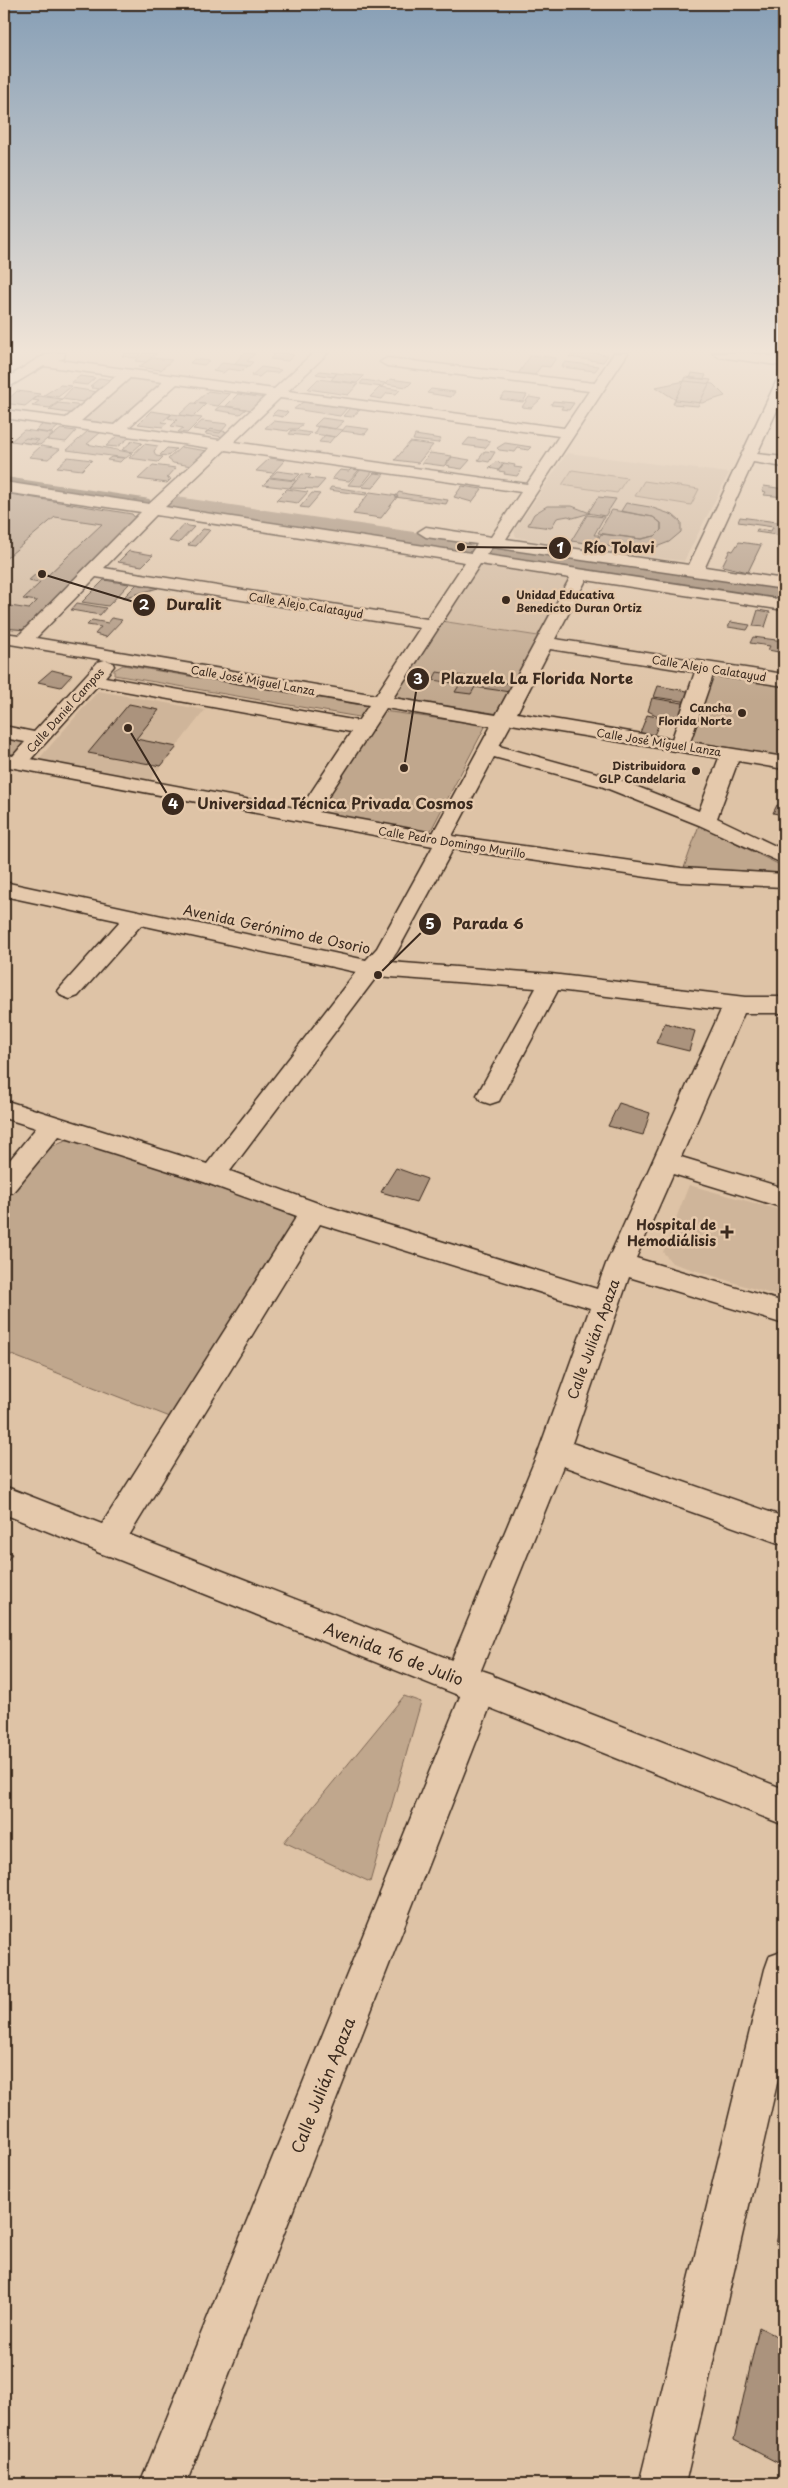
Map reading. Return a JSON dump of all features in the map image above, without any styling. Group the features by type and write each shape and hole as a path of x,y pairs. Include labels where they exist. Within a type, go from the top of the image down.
{"street":[{"path":"23,641 150,510 169,496 197,469"},
{"path":"392,469 532,489"},
{"path":"305,816 476,559 492,542 545,469"},
{"path":"694,571 742,469"},
{"path":"4,487 784,605"},
{"path":"150,492 188,498"},
{"path":"410,530 784,584"},
{"name":"Calle Alejo Calatayud","path":"90,571 432,625"},
{"path":"213,1175 378,960 443,842 488,749 581,574"},
{"name":"Calle José Miguel Lanza","path":"4,638 381,701 784,763"},
{"name":"Calle Alejo Calatayud","path":"545,643 784,680"},
{"name":"Calle Daniel Campos","path":"10,762 38,739 114,656"},
{"path":"679,746 706,667"},
{"path":"93,680 364,728"},
{"path":"4,732 38,739"},
{"path":"488,749 608,782 706,821 784,858"},
{"path":"706,821 731,754"},
{"name":"Calle Pedro Domingo Murillo","path":"10,762 443,842 681,875 784,881"},
{"name":"Avenida Gerónimo de Osorio","path":"4,872 378,960"},
{"name":"Avenida Gerónimo de Osorio","path":"4,889 136,917 378,960 736,1004 784,1005"},
{"path":"70,990 136,917"},
{"path":"490,1094 551,982"},
{"name":"Calle Julián Apaza","path":"163,2484 471,1682 605,1302 620,1264 736,1004"},
{"path":"4,1109 213,1175 314,1212 605,1302"},
{"path":"4,1185 53,1125"},
{"path":"666,1162 784,1198"},
{"path":"108,1542 314,1212"},
{"path":"620,1264 784,1313"},
{"path":"554,1450 784,1531"},
{"name":"Avenida 16 de Julio","path":"4,1500 471,1682 784,1807"},
{"path":"662,2484 784,1969"}],"shaded area":[{"path":"556,469 697,469 729,473 684,561 590,550 516,537 514,531"},
{"path":"572,470 627,478 617,493 562,485"},
{"path":"644,481 699,489 691,505 635,496"},
{"path":"4,493 132,514 136,519 26,630 18,632 4,630"},
{"name":"Unidad Educativa Benedicto Duran Ortiz","path":"485,566 568,579 538,636 441,621 476,568"},
{"path":"441,621 538,636 499,714 392,697"},
{"path":"123,665 367,706 370,710 367,715 359,717 114,675 114,670"},
{"name":"Cancha Florida Norte","path":"714,674 784,685 784,758 689,741"},
{"path":"98,691 205,710 149,782 37,761"},
{"path":"383,711 486,725 430,832 317,812"},
{"path":"4,735 22,739 25,743 17,753 4,755"},
{"path":"699,825 784,867 784,873 684,868"},
{"path":"72,1139 290,1212 295,1217 293,1226 170,1417 4,1352 4,1203 43,1155 62,1141"},
{"name":"Hospital de Hemodiálisis","path":"689,1185 784,1211 784,1298 672,1263 663,1252"},
{"path":"404,1696 421,1702 370,1882 284,1842"}],"building":[{"path":"149,469 175,469 167,478 171,479 167,483 138,479"},
{"path":"258,469 277,469 273,473 256,471"},
{"path":"351,469 360,469 349,481 332,479 340,470 349,471"},
{"path":"361,469 373,471 361,486 348,485"},
{"path":"499,469 521,469 517,476 498,471"},
{"path":"277,471 300,474 294,480 270,477"},
{"path":"374,473 384,474 373,488 362,487"},
{"path":"302,474 311,475 308,478 325,480 317,489 290,488"},
{"path":"270,478 296,481 289,488 263,485"},
{"path":"462,486 482,489 472,502 454,497"},
{"path":"764,486 784,489 784,497 764,495 766,492 762,491"},
{"path":"331,487 368,492 366,495 329,490"},
{"path":"287,489 308,492 298,503 276,500"},
{"path":"370,492 398,496 381,518 353,514"},
{"path":"399,492 448,500 446,504 395,497"},
{"path":"4,493 132,514 136,519 26,630 4,628 4,605 29,609 37,601 23,599 40,583 28,581 37,573 48,575 102,524 55,517 4,560"},
{"path":"312,493 320,494 308,508 300,507"},
{"path":"598,497 616,499 605,516 588,513"},
{"path":"626,503 650,507 673,515 681,522 681,532 669,542 656,547 619,548 595,544 601,534 641,539 655,536 661,530 661,523 653,517 621,511"},
{"path":"547,506 572,506 590,513 573,518 568,516 557,518 551,528 528,525 534,514"},
{"path":"612,510 653,517 661,523 661,530 655,536 641,539 598,533"},
{"path":"587,515 604,517 594,535 599,535 594,544 571,541"},
{"path":"740,517 784,523 784,536 756,532 757,529 771,531 773,527 738,522"},
{"path":"183,525 194,527 179,543 169,541"},
{"path":"203,529 210,530 196,546 188,545"},
{"path":"739,542 761,545 748,572 722,566 730,550 733,551"},
{"path":"129,551 153,555 142,566 118,562"},
{"path":"104,580 129,584 108,606 82,602"},
{"path":"137,584 158,588 123,598"},
{"path":"77,603 106,608 100,615 71,610"},
{"path":"758,610 770,612 765,627 753,626"},
{"path":"112,618 122,620 106,637 95,634 101,627 87,625 92,620 108,623"},
{"path":"731,622 750,625 747,630 728,627"},
{"path":"753,637 784,641 784,653 768,650 770,646 750,643"},
{"path":"52,670 72,675 61,687 38,682"},
{"path":"437,672 514,684 510,692 475,687 471,694 455,692 460,684 433,680"},
{"path":"658,686 693,692 689,702 654,697"},
{"path":"652,698 689,704 684,722 664,719 648,711"},
{"path":"129,704 159,710 136,739 177,747 161,766 88,753"},
{"path":"647,715 662,718 654,735 640,733"},
{"path":"777,805 784,806 784,834 777,833 783,815 773,813"},
{"path":"665,1023 695,1031 689,1051 656,1043"},
{"path":"619,1103 650,1113 643,1135 608,1126"},
{"path":"396,1168 427,1179 416,1202 381,1192"},
{"path":"4,1550 12,1554 4,1565"},
{"path":"784,2209 784,2247 776,2244"},
{"path":"759,2327 784,2340 784,2466 734,2440"}],"waterway":[{"path":"4,479 148,501"},
{"path":"170,504 461,547"},
{"path":"496,552 784,595"}],"place":[{"name":"Río Tolavi","path":"461,547"},
{"name":"Duralit","path":"42,574"},
{"name":"Unidad Educativa Benedicto Duran Ortiz","path":"506,600"},
{"name":"Cancha Florida Norte","path":"742,713"},
{"name":"Universidad Técnica Privada Cosmos","path":"128,728"},
{"name":"Plazuela La Florida Norte","path":"404,768"},
{"name":"Distribuidora GLP Candelaria","path":"696,771"},
{"name":"Parada 6","path":"378,975"},
{"name":"Hospital de Hemodiálisis","path":"727,1232"}]}
